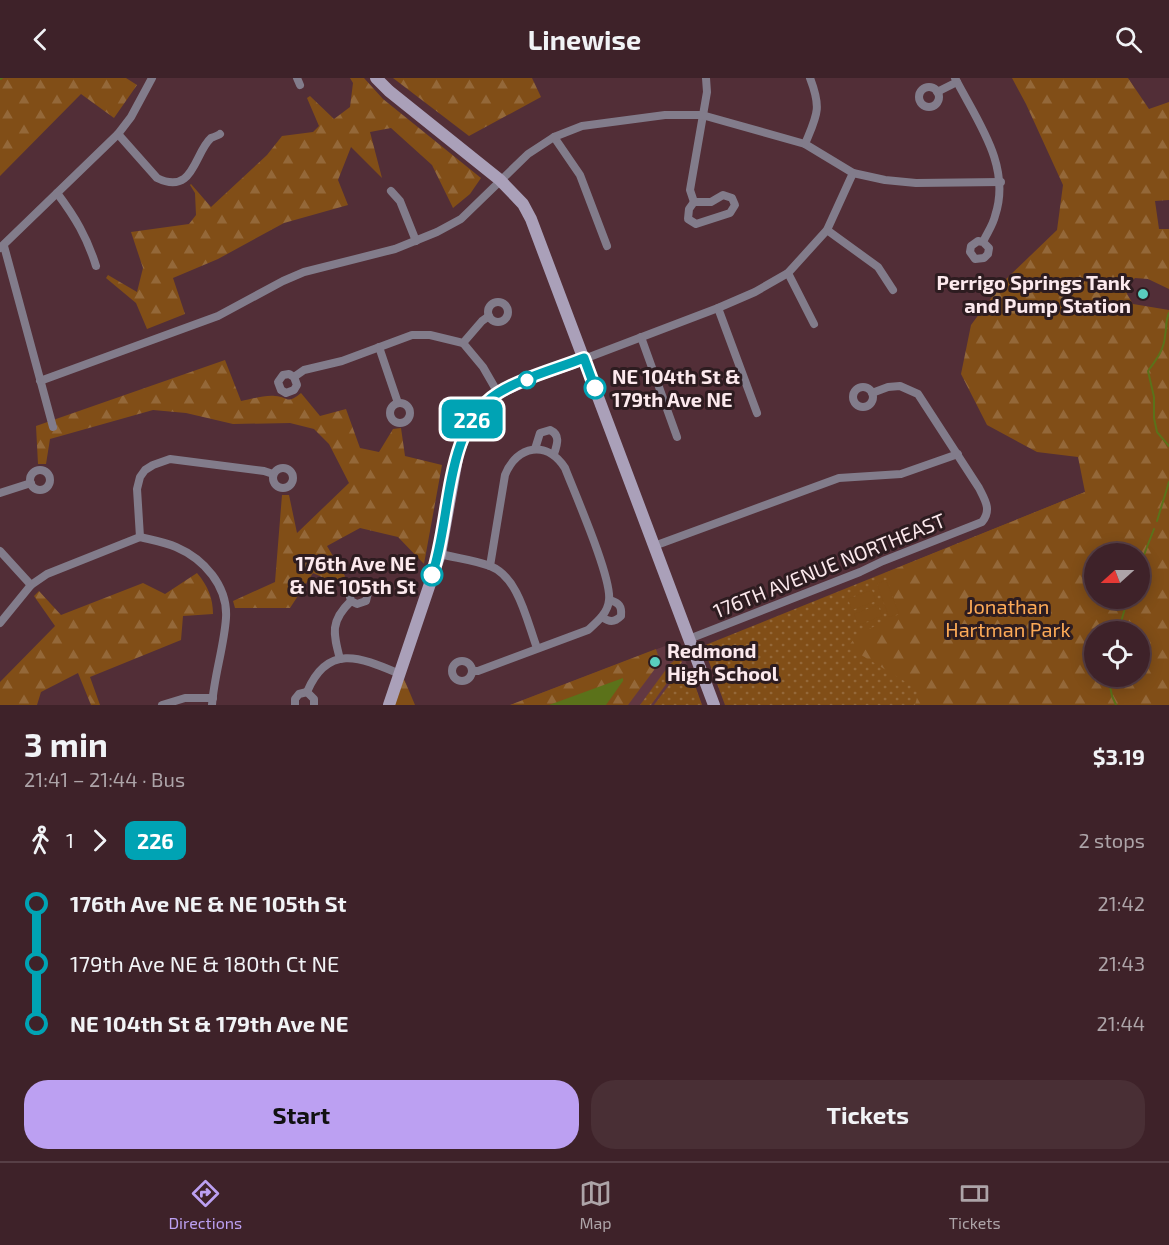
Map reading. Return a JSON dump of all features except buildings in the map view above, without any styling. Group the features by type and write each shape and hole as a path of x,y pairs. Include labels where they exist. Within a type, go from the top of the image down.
{"street":[{"path":"53,427 2,247 118,134 131,117 152,78"},
{"path":"376,78 500,180 523,204 531,219 584,358 714,705"},
{"path":"694,202 690,190 707,92 706,78"},
{"path":"805,144 818,115 818,100 810,78"},
{"path":"937,92 956,80 996,158 1001,182 995,218 983,242"},
{"path":"40,381 218,316 304,272 395,249 417,241 461,219 528,154 554,137 582,126 665,115 702,115 805,144 853,173 885,180 916,183 1001,182"},
{"path":"118,134 157,178 173,182 188,176 211,138 220,134"},
{"path":"554,137 580,175 607,246"},
{"path":"388,705 440,554 458,453 465,433 479,408 498,393 538,375 718,308 755,292 788,273 827,230 853,173"},
{"path":"391,191 400,201 417,241"},
{"path":"57,193 73,214 87,239 96,266"},
{"path":"723,195 732,198 735,205 730,213 696,224 688,219 688,209 694,202 711,202 723,195"},
{"path":"827,230 878,267 893,290"},
{"path":"788,273 813,324"},
{"path":"718,308 757,413"},
{"path":"463,343 489,316"},
{"path":"294,376 304,370 342,361 412,335 430,335 463,343 483,367 498,393"},
{"path":"641,337 677,437"},
{"path":"379,347 398,403"},
{"path":"654,546 839,478 901,474 958,454 918,394 900,386 888,387 872,393"},
{"path":"535,449 538,435 549,430 557,437 554,454"},
{"path":"472,671 478,671 588,630 602,617 608,604 604,574 565,468 554,454 535,449 518,456 509,463 490,566"},
{"name":"176TH AVENUE NORTHEAST","path":"689,639 982,522 988,512 986,501 958,454"},
{"path":"140,537 137,489 144,470 153,465 170,459 273,474"},
{"path":"0,493 31,483"},
{"path":"2,621 31,585 47,574 72,563 140,537 175,547 206,567 222,591 226,617 212,701 185,698 162,705"},
{"path":"0,551 31,585"},
{"path":"440,554 490,566 498,571 514,590 537,648"},
{"path":"339,659 333,634 338,618 351,601"},
{"path":"602,617 608,621 617,620 621,616 618,602 608,604"},
{"path":"296,705 295,699 299,694 307,692 315,678 339,659 363,659 400,674"},
{"path":"307,692 314,699 314,705"}],"shaded area":[{"name":"Redmond High School","path":"678,641 702,705 510,705"},
{"path":"623,678 606,705 549,705"}],"green space":[{"path":"0,78 126,78 137,85 114,118 81,94 0,176"},
{"path":"350,78 364,78 383,99 481,178 470,194 453,208 432,165 391,128 370,132 382,178 351,147 338,180 348,205 284,223 218,259 173,278 185,314 147,329 136,303 106,278 108,275 137,292 143,268 131,232 189,224 196,215 195,193 191,184 211,207 267,155 282,136 313,132 319,126 307,98 310,96 334,119 350,107 353,83"},
{"path":"393,78 532,78 541,97 469,136"},
{"path":"1012,78 1128,78 1149,109 1169,102 1169,200 1155,201 1159,229 1169,229 1169,289 1148,279 1135,278 1129,284 1127,294 1133,304 1169,310 1169,705 915,705 919,690 848,647 857,635 899,614 885,573 1085,492 1078,457 1037,452 987,425 961,374 971,325 1003,282 1057,230 1063,185"},
{"path":"225,360 241,401 271,396 290,399 301,393 320,416 346,409 360,448 379,452 393,429 401,428 405,456 442,465 424,564 398,537 360,528 327,546 345,576 340,585 313,573 290,608 235,608 233,601 275,582 282,495 289,495 297,533 349,483 329,444 314,429 290,423 233,424 186,413 153,410 50,439 46,464 38,464 36,426"},
{"name":"Jonathan Hartman Park","path":"1085,492 1093,543 1084,543 1084,609 1095,609 1095,621 1084,621 1084,687 1150,687 1150,636 1169,561 1167,705 725,705 703,646"},
{"path":"197,573 209,592 213,614 183,616 181,640 90,677 100,705 91,705 78,673 41,692 37,705 0,705 0,682 55,626 34,596 39,591 61,615 143,583 165,594"},
{"path":"886,580 899,614 889,617 877,584"},
{"path":"872,590 876,601 852,610 848,599"},
{"path":"878,605 882,616 858,625 854,614"},
{"path":"656,649 660,662 628,705 510,705"},
{"path":"679,657 682,662 651,705 640,705 670,664"},
{"path":"681,669 691,674 702,705 654,705"},
{"path":"404,679 415,705 393,705"}],"waterway":[{"path":"1169,313 1163,346 1148,371 1154,397 1157,432 1169,446"},
{"path":"1157,521 1169,482"},
{"path":"1149,543 1154,529"},
{"path":"1121,621 1125,609"},
{"path":"1110,687 1116,705"}],"bus line":[{"name":"226","path":"432,575 440,554 458,453 470,421 479,408 498,393 584,358 595,388"}],"place":[{"name":"Perrigo Springs Tank and Pump Station","path":"1143,294"},
{"name":"NE 104th St & 179th Ave NE","path":"595,388"},
{"name":"176th Ave NE & NE 105th St","path":"432,575"},
{"name":"Redmond High School","path":"655,662"}]}
